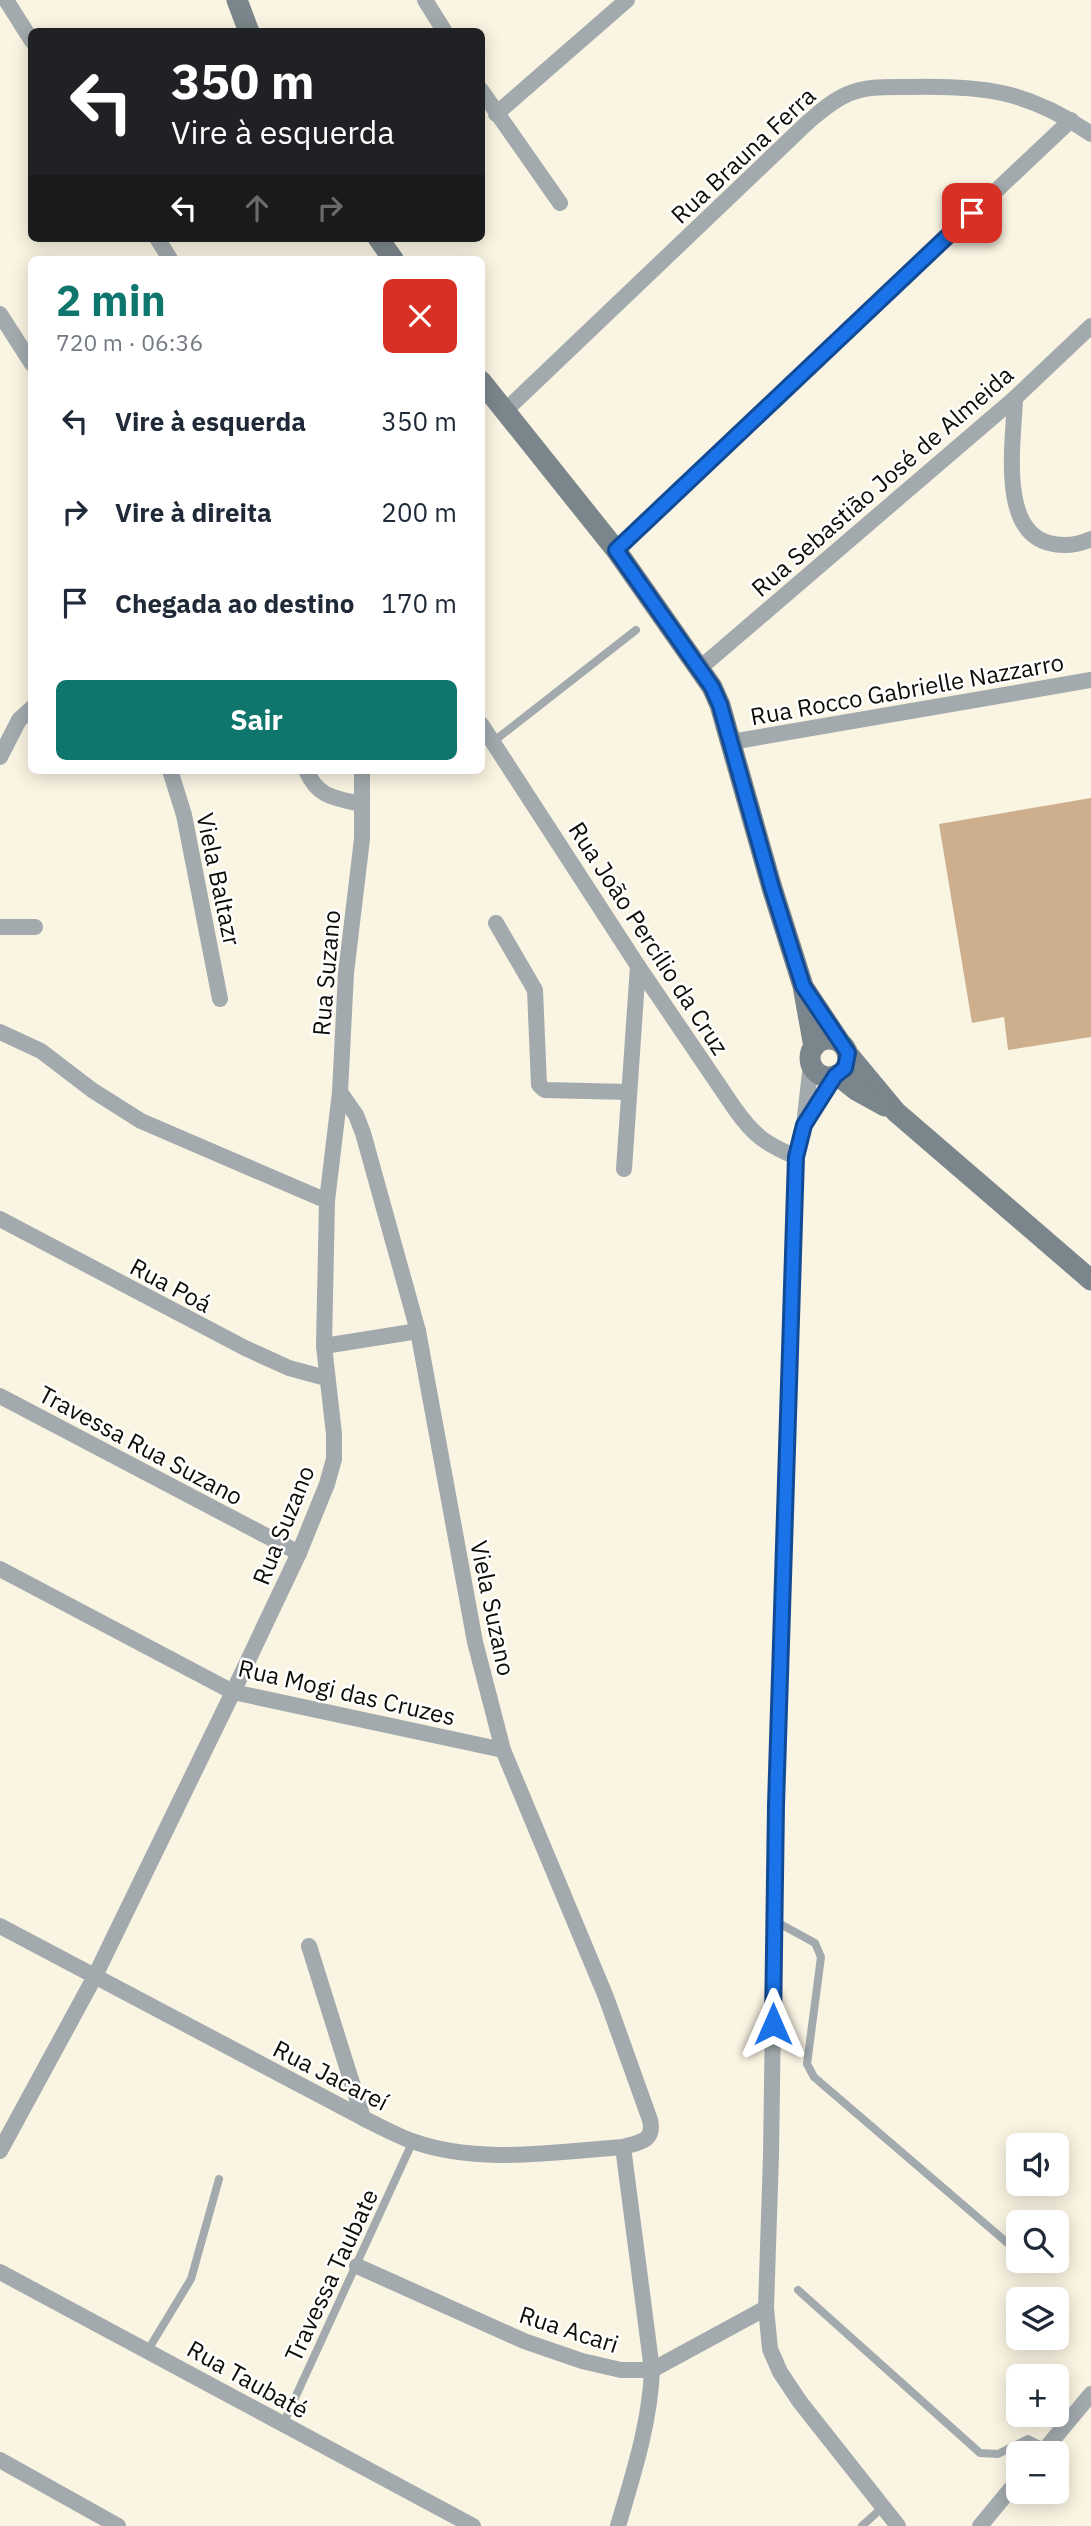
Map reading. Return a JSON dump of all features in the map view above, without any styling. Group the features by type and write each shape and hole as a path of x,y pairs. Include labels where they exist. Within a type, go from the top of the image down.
{"main road":[{"path":"237,0 248,28"},
{"path":"485,386 616,550 701,668 720,705 803,986 812,1056 818,1074 836,1076 845,1068 844,1048 834,1040 823,1040 812,1056"},
{"path":"803,986 844,1048 896,1112 1091,1280"},
{"path":"836,1076 896,1112"}],"street":[{"path":"6,0 28,35"},
{"path":"425,0 442,28"},
{"path":"496,114 627,0"},
{"name":"Rua Brauna Ferra","path":"505,411 808,122 848,94 872,88 955,85 997,90 1034,101 1071,120"},
{"path":"485,96 560,203"},
{"path":"616,550 1071,120 1091,134"},
{"path":"0,314 28,358"},
{"name":"Rua Sebastião José de Almeida","path":"701,668 1015,397 1091,326"},
{"path":"1015,397 1012,493 1017,514 1039,541 1060,546 1091,539"},
{"name":"Rua Rocco Gabrielle Nazzarro","path":"731,742 1091,680"},
{"path":"0,757 19,720 28,712"},
{"name":"Rua João Percílio da Cruz","path":"485,729 638,966 750,1130 766,1143 796,1157"},
{"name":"Viela Baltazr","path":"171,774 184,815 220,999"},
{"path":"308,774 324,795 362,804"},
{"name":"Rua Suzano","path":"0,2151 94,1978 233,1692 299,1553 327,1484 334,1459 334,1434 324,1346 327,1201 340,1092 345,987 362,839 362,774"},
{"path":"496,923 535,990 539,1085 545,1090 628,1092"},
{"path":"0,927 35,928"},
{"path":"624,1170 638,966"},
{"path":"0,1032 40,1051 92,1090 141,1121 327,1201"},
{"path":"812,1056 804,1125 796,1157 774,1920 766,2308 769,2349 780,2372 800,2402 898,2526"},
{"path":"804,1125 836,1076"},
{"name":"Viela Suzano","path":"340,1092 356,1115 363,1133 418,1331 475,1642 503,1750 606,1997 650,2120"},
{"name":"Rua Poá","path":"0,1219 245,1348 289,1368 326,1378"},
{"path":"324,1346 418,1331"},
{"name":"Travessa Rua Suzano","path":"0,1396 299,1553"},
{"name":"Rua Mogi das Cruzes","path":"0,1569 233,1692 503,1750"},
{"name":"Rua Jacareí","path":"0,1926 94,1978 363,2118 413,2141 444,2149 500,2156 623,2147 647,2139 652,2130 650,2120"},
{"path":"309,1946 363,2118"},
{"path":"618,2526 637,2463 651,2399 652,2370 623,2147"},
{"name":"Rua Acari","path":"357,2266 523,2341 582,2361 621,2370 652,2370"},
{"name":"Rua Taubaté","path":"0,2272 473,2526"},
{"path":"652,2370 766,2308"},
{"path":"1052,2441 1091,2393"},
{"path":"0,2460 118,2526"},
{"path":"979,2526 1006,2494"}],"lane":[{"path":"494,741 636,630"},
{"path":"774,1920 815,1943 821,1957 807,2064 814,2077 1006,2242"},
{"name":"Travessa Taubate","path":"283,2424 413,2141"},
{"path":"148,2350 191,2279 219,2179"},
{"path":"798,2290 981,2453 998,2454 1006,2450"},
{"path":"862,2526 883,2507"}],"building":[{"path":"1091,798 1091,1037 1008,1050 1004,1017 972,1023 939,824"}],"route":[{"path":"773,2024 776,1805 796,1157 804,1125 835,1076 845,1068 848,1053 803,986 720,705 712,687 616,550 972,213"}]}
